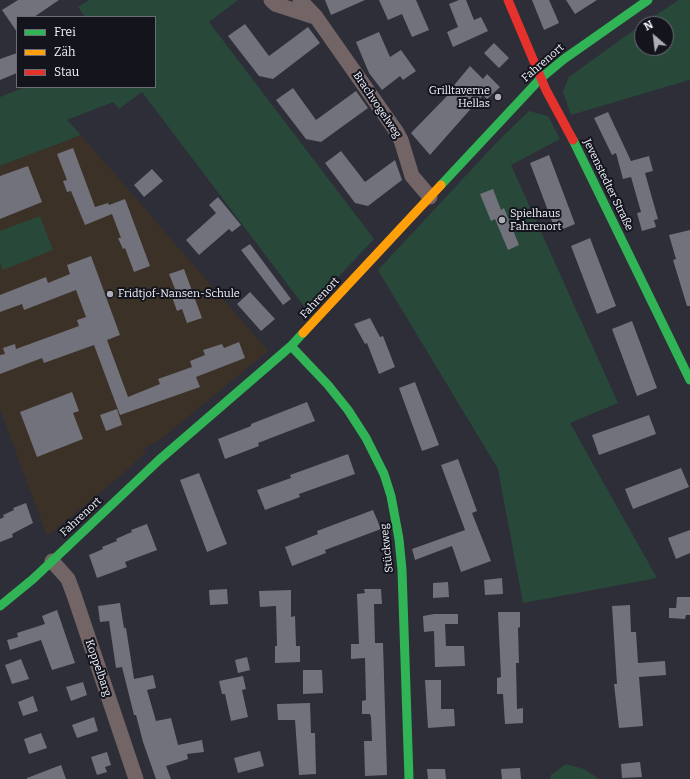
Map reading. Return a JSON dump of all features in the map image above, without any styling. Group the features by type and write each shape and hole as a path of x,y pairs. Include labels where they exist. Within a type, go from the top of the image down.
{"street":[{"path":"271,0 275,4 316,17"},
{"name":"Brachvogelweg","path":"300,0 316,17 396,131 401,140 412,176 430,197"},
{"name":"Jevenstedter Straße","path":"508,0 541,78 587,167 690,380"},
{"name":"Fahrenort","path":"0,606 52,561 159,460 291,346 541,78 575,51 648,0"},
{"name":"Stückweg","path":"291,346 328,384 348,410 369,444 384,474 391,496 399,539 402,570 409,779"},
{"name":"Koppelbarg","path":"52,561 68,580 70,585 136,779"}],"shaded area":[{"name":"Fridtjof-Nansen-Schule","path":"81,135 268,351 161,439 144,448 146,452 119,477 47,536 0,409 0,166"}],"green space":[{"path":"89,0 238,0 209,22 374,239 307,310 142,92 119,109 113,102 67,120 81,135 0,166 0,97 22,88 156,88 156,16 84,16 78,7"},
{"path":"679,0 690,0 690,82 689,80 571,115 563,91 569,77 634,30 634,56 674,56 674,16 654,16"},
{"path":"529,111 548,116 560,139 511,165 618,403 570,423 657,578 523,603 498,469 378,270 499,140"},
{"path":"40,216 53,250 3,270 0,263 0,231"},
{"path":"566,764 584,769 599,779 550,779 551,775"}],"building":[{"path":"18,0 59,0 35,16 16,16 16,31 2,10"},
{"path":"325,0 365,0 331,15"},
{"path":"379,0 416,0 429,30 412,37 402,14 388,20"},
{"path":"459,0 466,0 474,20 481,17 488,31 453,47 447,32 458,27 449,4"},
{"path":"532,0 549,0 559,23 544,30"},
{"path":"566,0 597,0 575,14"},
{"path":"245,24 269,56 308,27 320,43 273,79 259,76 228,36"},
{"path":"379,32 390,57 401,50 416,71 403,80 400,76 382,90 369,73 356,42"},
{"path":"494,43 509,58 499,68 484,53"},
{"path":"16,53 16,73 0,80 0,59"},
{"path":"470,66 483,79 487,74 500,87 487,99 483,95 430,155 411,133 447,96 446,95"},
{"path":"293,88 316,120 356,91 368,108 321,142 306,139 276,100"},
{"path":"608,112 631,161 649,156 653,171 645,173 658,219 654,220 656,227 642,231 637,213 641,212 631,177 623,179 616,153 612,155 594,118"},
{"path":"73,148 95,207 108,203 109,205 125,199 150,266 134,272 125,248 123,249 118,238 121,238 112,214 85,225 71,191 67,192 63,181 67,180 57,154"},
{"path":"341,151 365,182 395,160 402,180 368,206 355,203 325,163"},
{"path":"549,155 575,224 556,232 530,163"},
{"path":"28,166 42,202 0,219 0,176"},
{"path":"152,169 163,181 144,197 134,185"},
{"name":"Spielhaus Fahrenort","path":"493,189 501,210 504,208 519,245 508,250 495,219 491,221 480,194"},
{"path":"218,197 241,225 232,232 229,229 199,255 186,240 216,213 209,205"},
{"path":"690,230 690,306 687,306 673,260 676,259 669,235"},
{"path":"590,238 616,306 597,314 571,246"},
{"path":"250,244 291,299 283,305 241,250"},
{"path":"91,256 120,335 107,340 128,397 160,384 158,379 192,367 190,361 205,355 203,350 222,344 224,348 239,342 245,358 196,377 200,387 120,415 94,345 44,363 42,358 0,374 0,355 5,354 3,348 15,344 16,349 79,326 77,320 86,317 76,290 24,310 22,304 0,312 0,295 46,277 48,283 70,274 67,265"},
{"path":"184,269 202,318 187,323 182,309 177,311 170,291 175,289 169,274"},
{"path":"250,292 275,319 261,331 237,304"},
{"path":"370,318 380,337 383,336 395,367 379,374 367,343 365,344 354,324"},
{"path":"632,321 657,388 637,396 612,329"},
{"path":"415,382 439,445 422,451 399,388"},
{"path":"72,392 79,411 73,413 83,439 37,457 20,412"},
{"path":"307,402 315,421 258,443 259,446 225,459 218,439"},
{"path":"117,409 122,425 106,431 100,415"},
{"path":"649,415 656,434 599,455 592,435"},
{"path":"348,454 355,474 299,494 300,497 265,510 257,490 291,478 290,475"},
{"path":"458,459 477,511 472,513 491,561 461,572 452,546 415,560 412,549 465,530 441,465"},
{"path":"681,468 689,487 633,509 625,489"},
{"path":"199,473 227,544 207,552 180,480"},
{"path":"26,503 33,523 12,534 13,537 0,542 0,519 4,517 3,515 14,510 13,508"},
{"path":"373,510 381,529 325,550 326,553 292,566 285,547 318,534 317,531"},
{"path":"147,524 157,550 125,562 127,567 97,578 89,555 103,549 102,547 117,541 116,539 132,532 131,530"},
{"path":"690,530 690,553 676,559 668,538"},
{"path":"502,578 503,594 485,595 484,580"},
{"path":"448,582 449,597 433,598 433,583"},
{"path":"227,589 228,604 210,605 209,590"},
{"path":"364,589 381,589 382,604 374,604 375,643 383,643 387,775 365,776 364,741 372,741 370,714 362,714 362,701 366,700 365,658 351,659 351,644 359,644 357,594 365,593"},
{"path":"291,590 291,617 295,616 296,646 300,646 300,662 275,663 275,646 277,646 276,606 260,607 259,591"},
{"path":"677,597 690,597 690,615 686,615 685,619 669,618 669,608 676,608"},
{"path":"120,603 124,628 126,628 134,679 153,675 156,688 147,690 156,721 171,718 178,745 202,740 204,752 187,754 188,759 166,766 171,779 156,779 143,742 136,715 134,715 122,667 116,668 109,621 100,622 98,606"},
{"path":"630,605 631,632 636,632 638,663 665,661 666,675 639,677 643,726 619,728 614,684 617,684 612,606"},
{"path":"57,610 75,663 52,670 41,640 10,650 7,640 18,637 17,633 45,624 42,616"},
{"path":"498,612 520,612 520,627 518,628 519,663 516,663 517,709 523,708 523,723 505,724 503,694 497,694 497,678 501,677"},
{"path":"434,614 458,614 458,624 445,624 446,646 464,646 465,666 435,667 434,631 424,632 423,616"},
{"path":"247,657 250,670 238,673 235,660"},
{"path":"21,659 29,679 12,684 5,665"},
{"path":"303,670 322,670 323,693 303,694"},
{"path":"243,676 246,689 242,690 248,717 231,721 225,694 222,694 219,681"},
{"path":"425,680 441,680 441,709 454,709 455,726 428,728"},
{"path":"83,682 87,695 71,701 66,687"},
{"path":"33,696 38,711 23,716 18,702"},
{"path":"310,703 311,733 315,733 316,774 299,775 295,720 278,720 277,704"},
{"path":"94,717 98,731 77,738 72,725"},
{"path":"41,733 47,748 29,754 24,739"},
{"path":"260,751 264,766 238,773 234,758"},
{"path":"107,752 111,765 105,767 107,772 97,775 91,757"},
{"path":"640,762 642,777 622,778 621,764"},
{"path":"61,765 66,779 27,779 27,778"},
{"path":"520,768 521,779 502,779 501,769"},
{"path":"427,769 445,769 446,779 428,779"}],"traffic: fast":[{"path":"441,185 541,78 564,59 648,0"},
{"path":"573,140 690,380"},
{"path":"0,606 33,579 159,460 291,346 303,333"},
{"path":"291,346 328,385 348,410 366,438 384,474 391,496 399,539 402,570 409,779"}],"traffic: slow":[{"path":"303,333 441,185"}],"traffic: jam":[{"path":"508,0 546,90 573,140"}],"place":[{"name":"Grilltaverne Hellas","path":"498,97"},
{"name":"Spielhaus Fahrenort","path":"502,220"},
{"name":"Fridtjof-Nansen-Schule","path":"110,294"}]}
